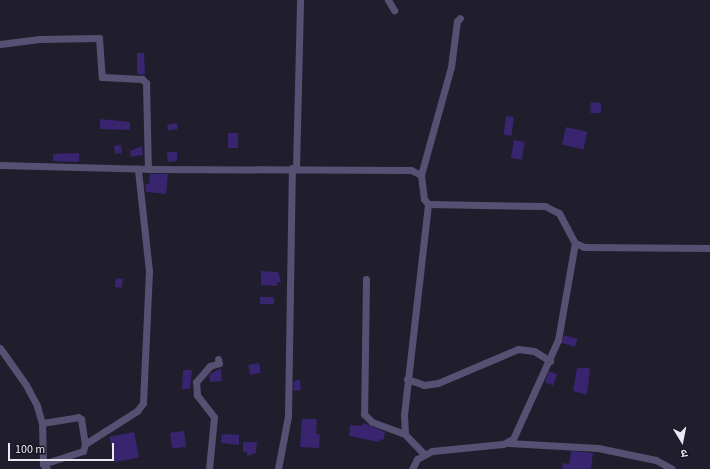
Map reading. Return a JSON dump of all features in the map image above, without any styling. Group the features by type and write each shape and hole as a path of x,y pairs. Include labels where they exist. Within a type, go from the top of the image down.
{"street":[{"path":"278,469 288,416 300,0"},
{"path":"388,0 394,10"},
{"path":"405,434 407,379 428,204 424,199 421,175 451,67 457,21 460,18"},
{"path":"0,44 40,40 99,38 102,77 142,79 146,83 148,169"},
{"path":"0,165 138,169 294,168 411,170 421,175"},
{"path":"85,444 137,411 143,403 149,271 138,169"},
{"path":"428,204 545,206 559,213 575,243 561,327 550,360 516,433 508,443"},
{"path":"575,243 591,248 710,248"},
{"path":"366,279 364,414 372,422 405,434 424,454"},
{"path":"0,348 26,384 42,422 45,467 83,451 85,444 81,419 78,417 42,422"},
{"path":"407,379 424,385 438,383 518,349 534,351 550,360"},
{"path":"209,469 214,417 197,395 196,382 210,366 219,363 218,359"},
{"path":"412,469 417,459 424,454 508,443 598,448 656,460 672,469"}],"building":[{"path":"137,53 144,53 145,75 137,74"},
{"path":"591,102 601,103 601,113 590,113"},
{"path":"506,116 514,117 512,136 504,135"},
{"path":"100,119 130,122 130,130 100,129"},
{"path":"177,123 178,129 168,130 167,125"},
{"path":"566,127 587,132 583,149 562,145"},
{"path":"228,133 238,133 238,148 228,148"},
{"path":"514,140 525,142 522,160 511,158"},
{"path":"121,145 122,153 115,154 114,146"},
{"path":"142,146 143,155 131,157 130,151"},
{"path":"167,152 177,152 177,161 168,162"},
{"path":"79,153 79,162 53,161 53,154"},
{"path":"150,174 168,174 166,194 146,192 145,184 149,184"},
{"path":"261,271 278,272 281,282 277,282 277,286 261,285"},
{"path":"116,278 123,279 122,288 115,287"},
{"path":"260,297 274,297 274,304 260,304"},
{"path":"564,335 577,339 575,347 562,343"},
{"path":"259,363 261,373 250,375 248,365"},
{"path":"221,368 222,381 210,382 209,375"},
{"path":"577,368 590,368 587,395 573,391"},
{"path":"183,370 192,370 190,389 182,389"},
{"path":"549,371 557,374 553,385 545,382"},
{"path":"300,380 301,390 293,391 294,381"},
{"path":"302,419 317,419 316,434 320,434 319,448 300,447"},
{"path":"363,423 385,432 384,440 380,439 379,442 349,436 350,425 362,426"},
{"path":"184,431 186,447 172,449 170,433"},
{"path":"134,432 139,458 114,462 109,437"},
{"path":"222,434 239,435 239,445 221,443"},
{"path":"243,442 257,442 256,453 247,456 247,452 243,452"},
{"path":"571,451 593,453 591,469 562,469 563,463 569,464"}]}
